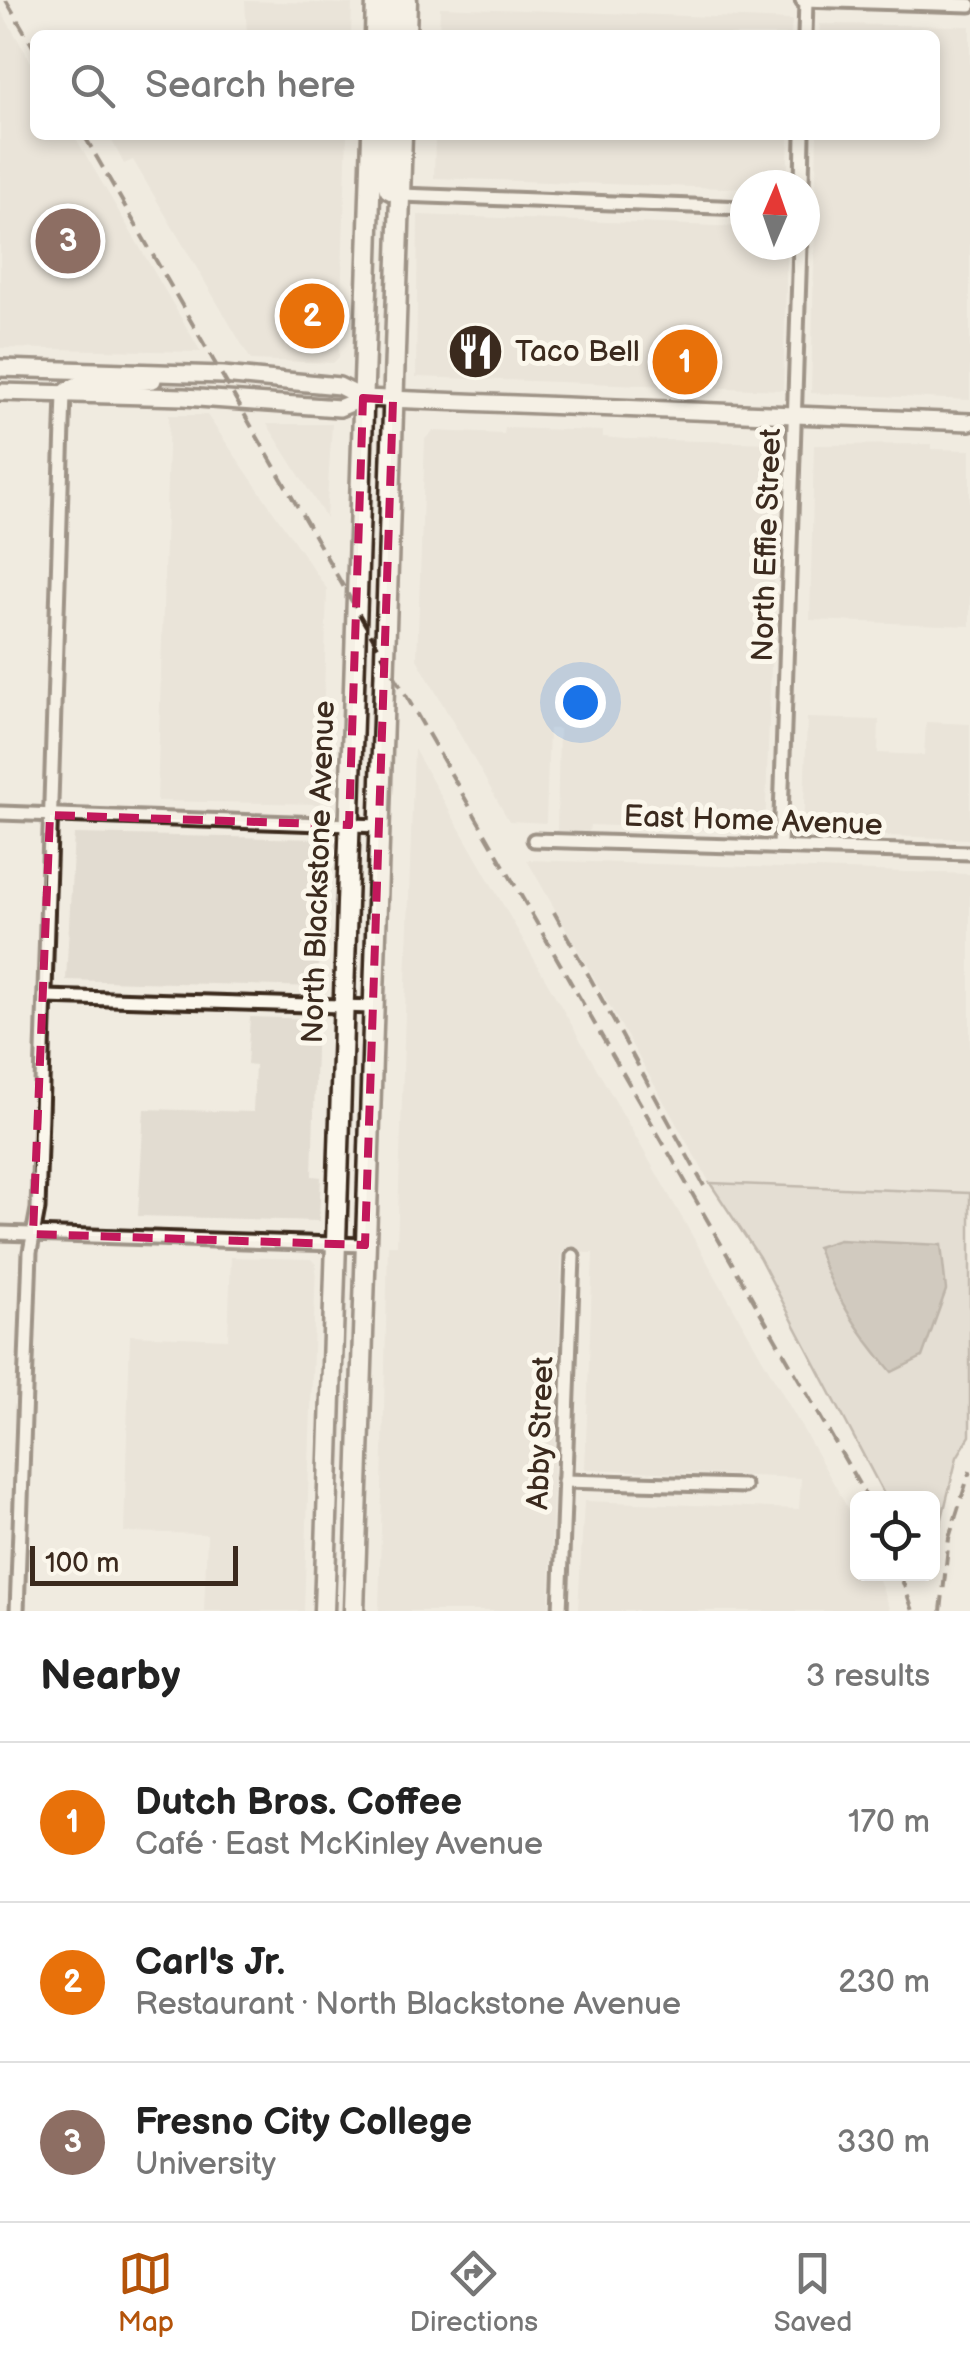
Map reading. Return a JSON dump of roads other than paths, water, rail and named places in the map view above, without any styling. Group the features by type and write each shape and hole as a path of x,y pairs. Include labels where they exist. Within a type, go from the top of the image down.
{"main road":[{"path":"376,0 380,30"},
{"path":"381,30 390,0"},
{"path":"406,30 407,0"},
{"name":"North Blackstone Avenue","path":"324,1611 372,140"},
{"path":"386,140 385,178 390,189 401,195"},
{"name":"North Blackstone Avenue","path":"354,1611 402,140"},
{"path":"0,368 181,373 339,386 362,398 394,400 970,422"},
{"path":"0,378 62,370"},
{"path":"64,394 73,385 142,382 181,373"},
{"path":"0,392 339,408 362,398"}],"street":[{"path":"805,30 804,0 970,5"},
{"path":"802,170 803,140"},
{"path":"401,195 730,207"},
{"name":"North Effie Street","path":"780,846 800,260"},
{"path":"17,1611 46,997 64,394"},
{"path":"0,813 380,826"},
{"name":"East Home Avenue","path":"534,840 970,853"},
{"path":"46,997 373,1007"},
{"path":"0,1233 365,1245"},
{"name":"Abby Street","path":"560,1611 574,1256"},
{"path":"564,1481 744,1486"}],"railway":[{"path":"6,0 30,41"},
{"path":"87,140 863,1491"},
{"path":"554,912 704,1186"},
{"path":"941,1611 949,1538 970,1471"},
{"path":"902,1581 913,1611"}],"place":[{"name":"Fresno City College","path":"68,241"},
{"name":"Carl's Jr.","path":"312,316"},
{"name":"Taco Bell","path":"476,352"},
{"name":"Dutch Bros. Coffee","path":"685,362"}]}
